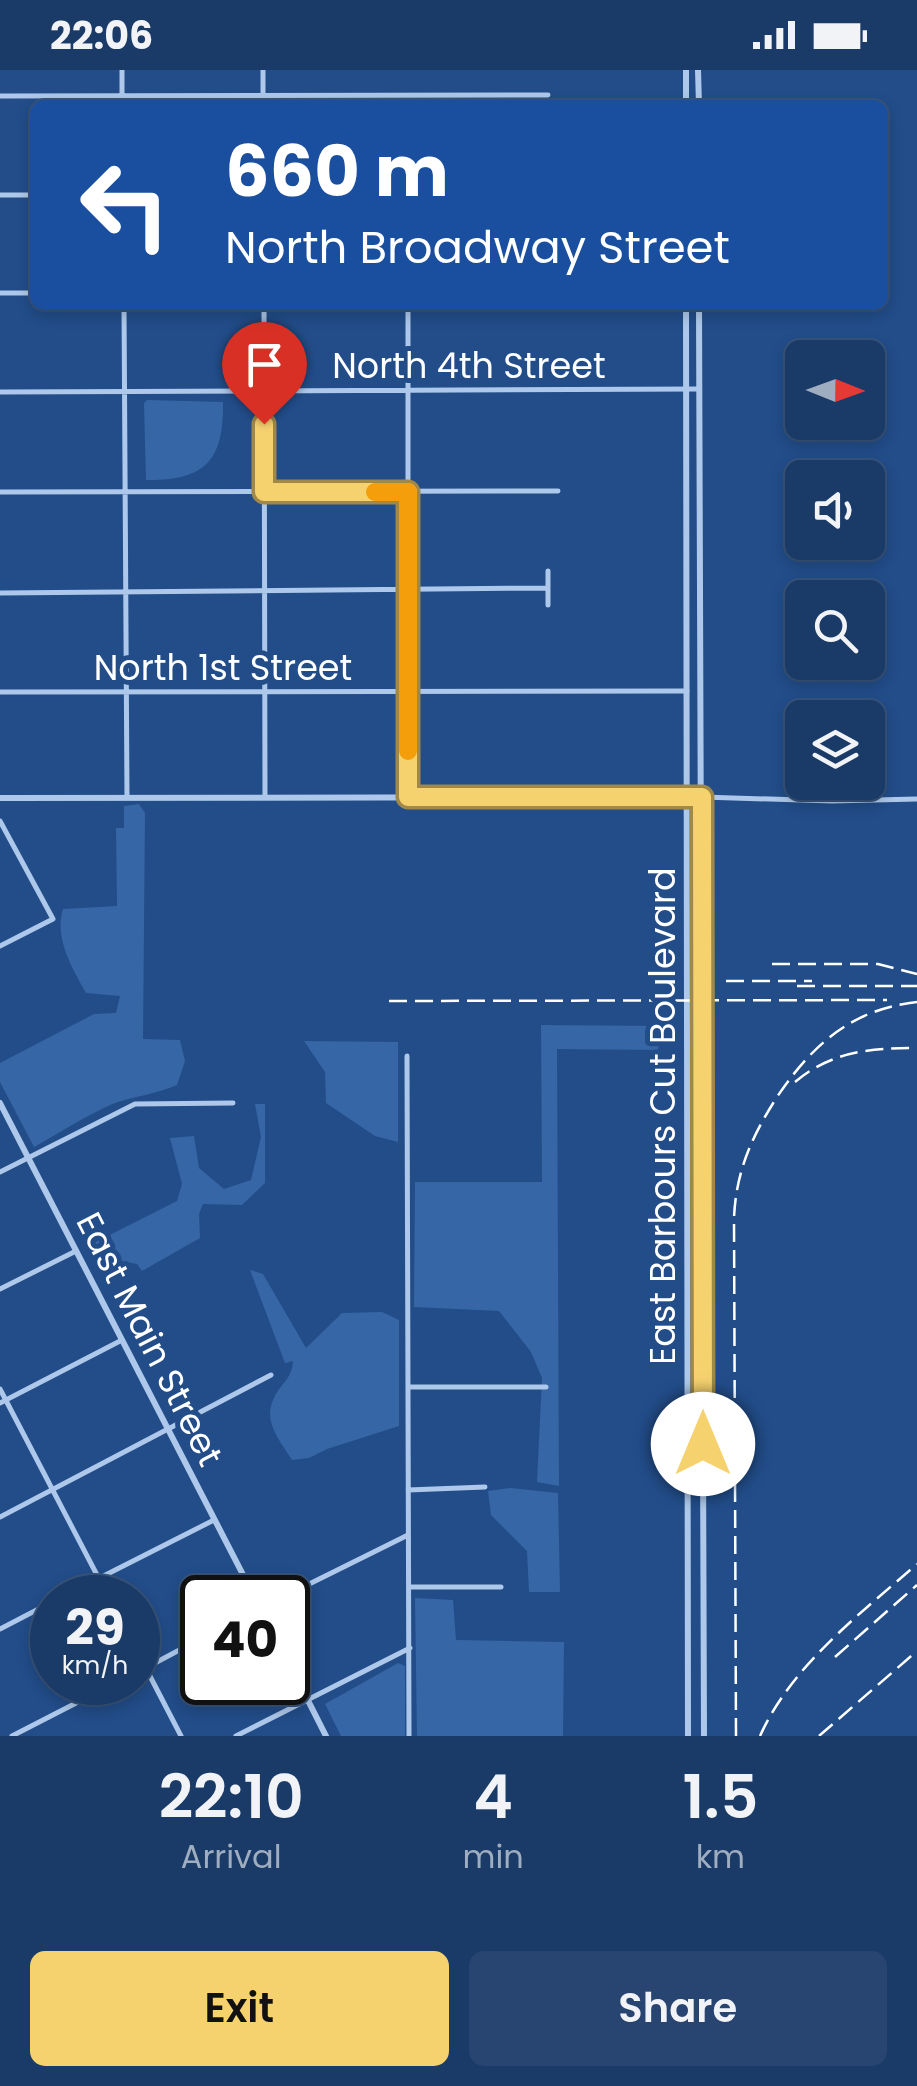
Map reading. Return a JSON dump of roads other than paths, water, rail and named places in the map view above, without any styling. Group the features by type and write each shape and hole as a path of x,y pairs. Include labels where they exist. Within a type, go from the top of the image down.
{"street":[{"path":"122,70 122,100"},
{"path":"263,70 263,100"},
{"path":"686,70 686,100"},
{"path":"698,70 699,100"},
{"path":"407,95 407,100"},
{"path":"0,96 548,95"},
{"path":"0,195 30,195"},
{"path":"0,293 30,293"},
{"path":"124,310 127,798"},
{"path":"264,310 265,798"},
{"path":"408,310 408,797"},
{"name":"East Barbours Cut Boulevard","path":"686,310 688,1736"},
{"name":"East Barbours Cut Boulevard","path":"699,310 704,1736"},
{"name":"North 4th Street","path":"0,392 699,389"},
{"path":"0,492 558,492"},
{"path":"686,493 700,493"},
{"path":"686,557 700,558"},
{"path":"548,571 548,605"},
{"path":"0,593 548,588"},
{"name":"North 1st Street","path":"0,692 686,692"},
{"path":"0,798 917,799"},
{"path":"0,821 53,920 0,946"},
{"path":"0,836 8,832"},
{"path":"686,968 702,968"},
{"path":"407,1056 409,1736"},
{"name":"East Main Street","path":"0,1103 243,1575"},
{"path":"0,1172 135,1104 234,1103"},
{"path":"686,1129 704,1128"},
{"path":"0,1290 76,1252"},
{"path":"686,1322 703,1323"},
{"path":"3,1402 122,1340"},
{"path":"0,1517 272,1375"},
{"path":"408,1387 546,1387"},
{"path":"0,1390 96,1575"},
{"path":"688,1473 703,1473"},
{"path":"408,1490 486,1488"},
{"path":"104,1575 215,1520"},
{"path":"310,1584 408,1535"},
{"path":"409,1587 501,1587"},
{"path":"688,1588 704,1588"},
{"path":"0,1629 30,1613"},
{"path":"310,1699 410,1648"},
{"path":"160,1695 181,1736"},
{"path":"310,1704 326,1736"},
{"path":"12,1736 72,1705"},
{"path":"236,1736 298,1705"}],"railway":[{"path":"772,964 878,964 917,974"},
{"path":"726,981 812,981"},
{"path":"797,986 917,986"},
{"path":"389,1001 887,1000"},
{"path":"736,1736 734,1218 738,1185 760,1126 804,1061 853,1021 917,1002"},
{"path":"795,1082 823,1064 853,1053 917,1048"},
{"path":"760,1736 808,1664 917,1564"},
{"path":"835,1657 917,1585"},
{"path":"819,1736 917,1651"}]}
